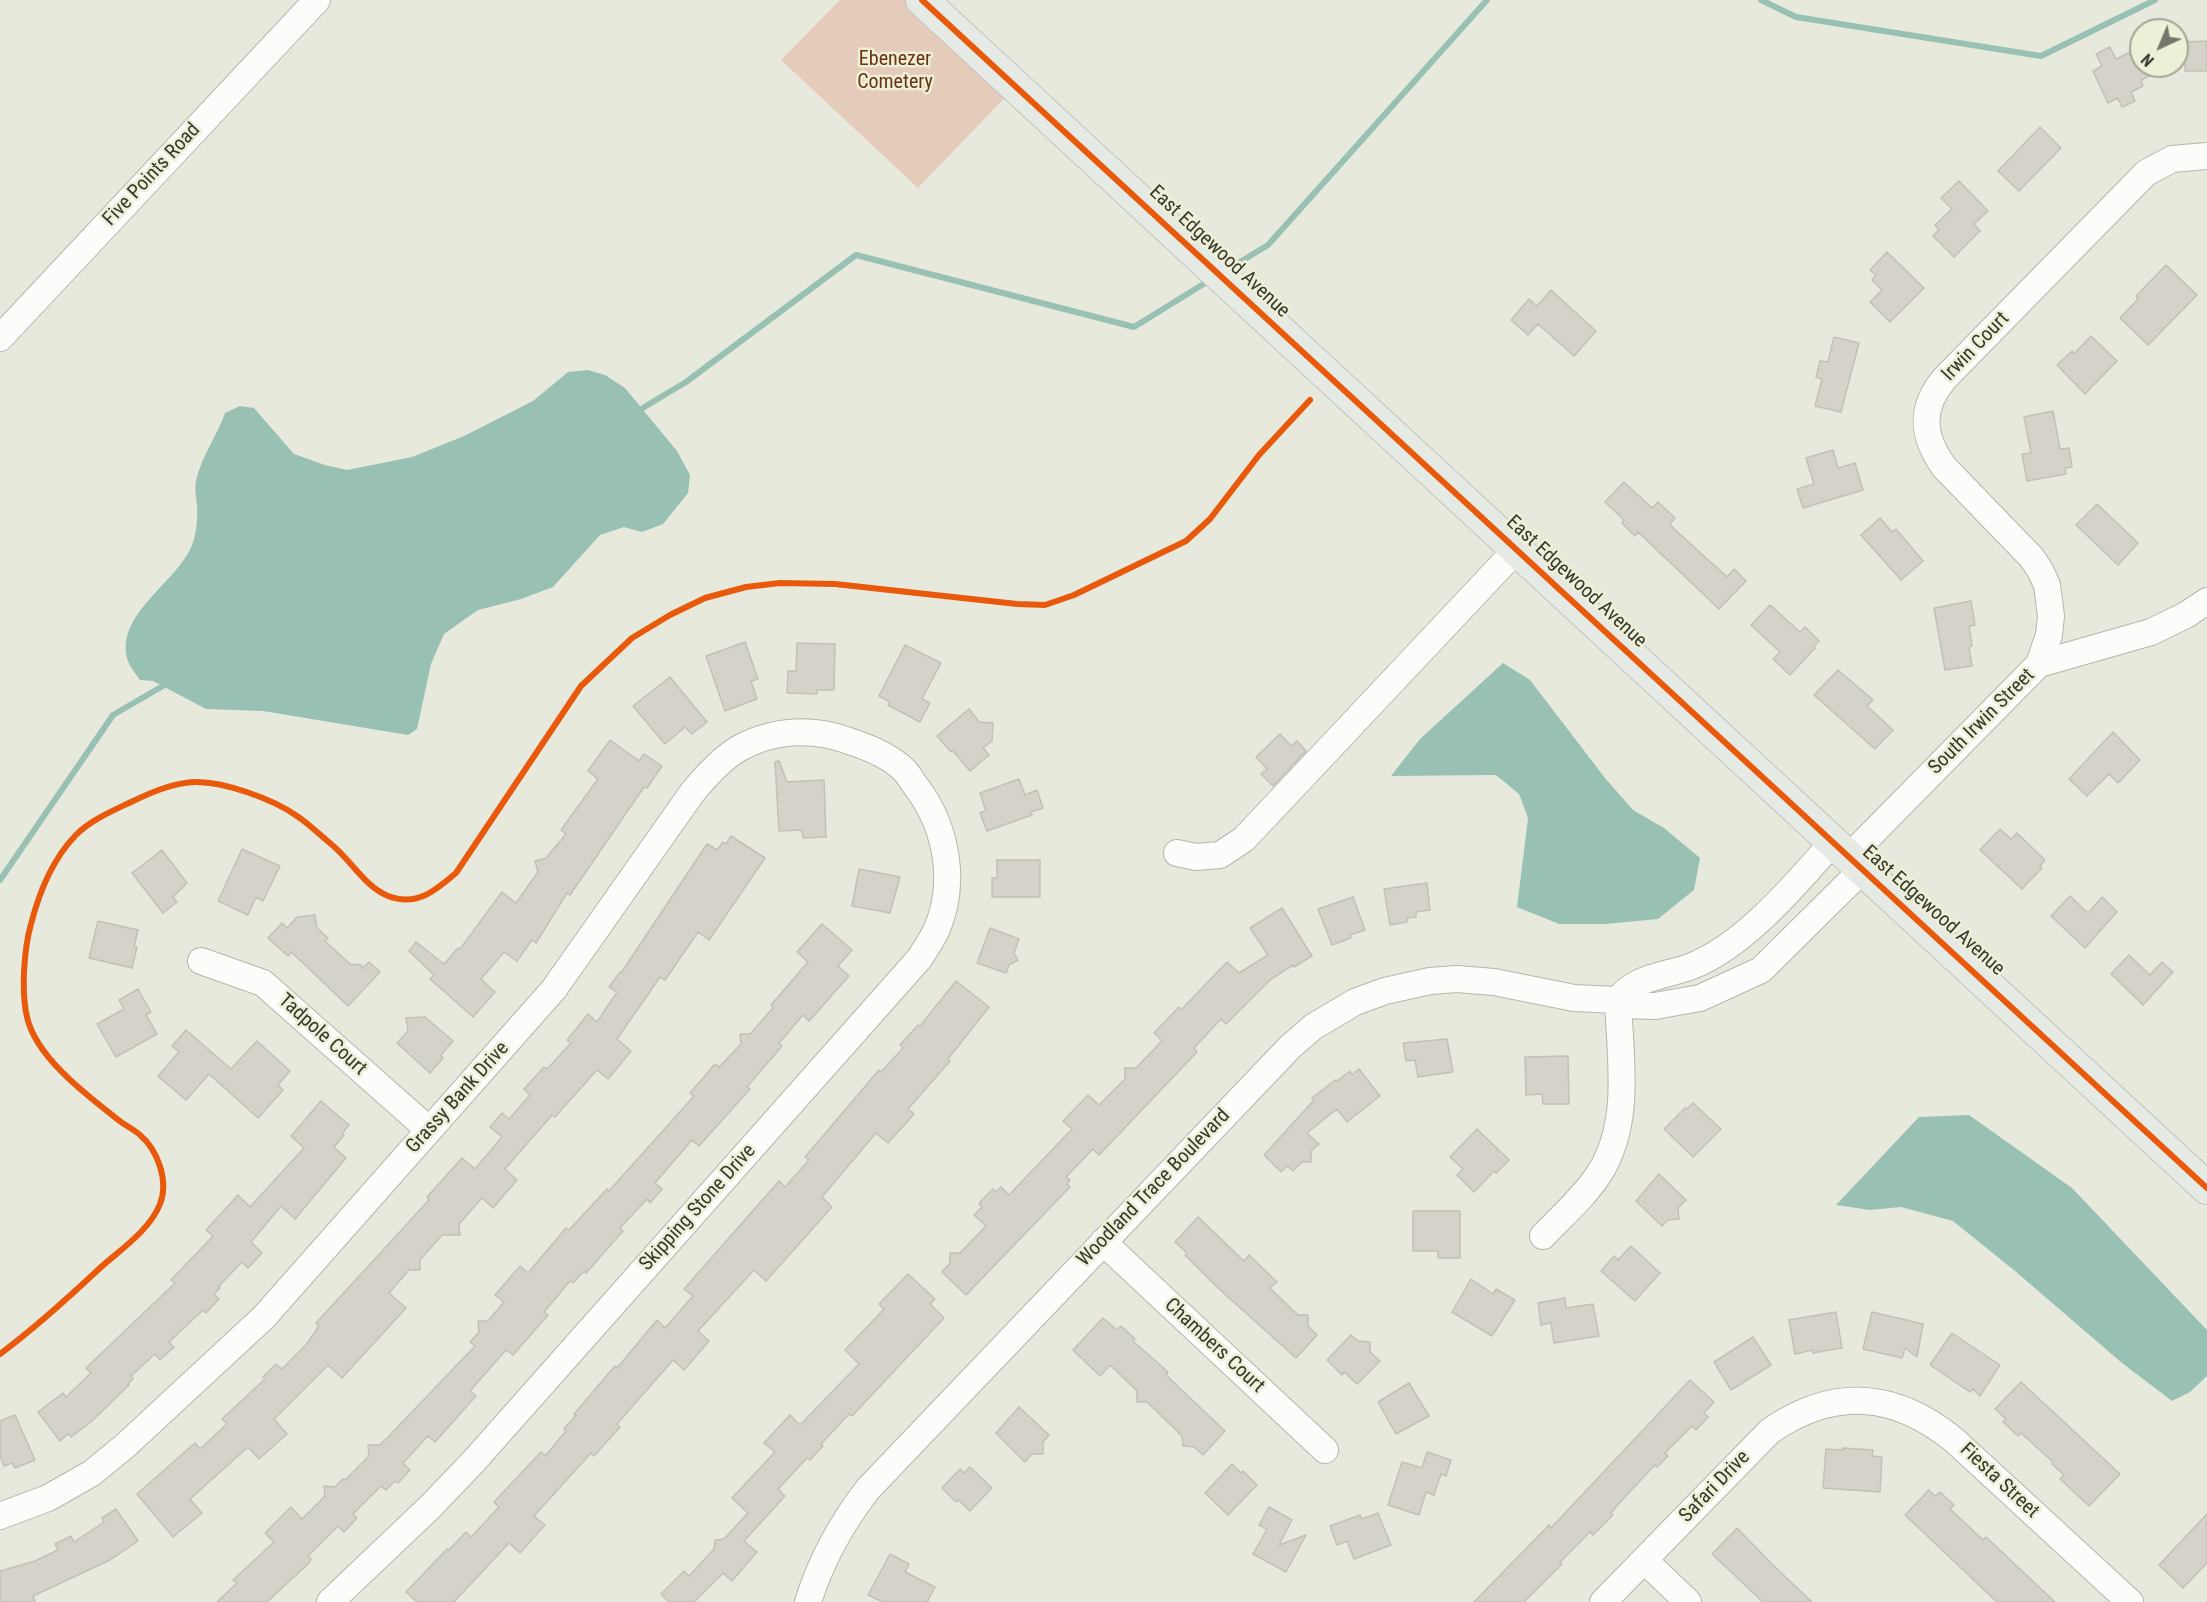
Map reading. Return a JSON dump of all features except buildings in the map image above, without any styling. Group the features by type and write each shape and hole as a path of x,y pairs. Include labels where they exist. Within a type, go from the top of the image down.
{"main road":[{"name":"East Edgewood Avenue","path":"922,0 2207,1188"}],"street":[{"name":"Five Points Road","path":"0,338 307,3"},
{"name":"Irwin Court","path":"2039,664 2049,635 2051,616 2047,585 2032,558 1944,467 1933,451 1926,423 1930,403 1937,387 1945,378 2146,173 2172,159 2207,156"},
{"path":"1177,853 1197,857 1220,855 1244,839 1517,549"},
{"name":"South Irwin Street","path":"1848,856 2039,664 2151,632 2186,615 2207,601"},
{"name":"Grassy Bank Drive","path":"0,1516 48,1498 92,1473 126,1445 264,1317 554,989 692,793 712,770 738,749 768,736 797,731 835,735 873,750 904,770"},
{"name":"Skipping Stone Drive","path":"330,1602 430,1507 474,1461 919,959 936,932 944,908 947,887 946,860 940,830 928,803 904,770"},
{"path":"1544,1236 1589,1187 1600,1172 1613,1146 1621,1111 1618,1000 1624,992 1646,980 1693,966 1750,928 1787,894 1848,856"},
{"name":"Woodland Trace Boulevard","path":"808,1602 835,1537 868,1489 1290,1047 1313,1028 1355,1002 1404,985 1457,979 1494,982 1574,998 1618,1000 1625,1005 1656,1006 1700,998 1761,970 1790,944 1848,856"},
{"name":"Tadpole Court","path":"201,961 263,983 429,1130"},
{"name":"Chambers Court","path":"1102,1242 1325,1450"},
{"name":"Safari Drive","path":"1603,1602 1770,1431 1806,1411 1826,1404 1846,1402"},
{"name":"Fiesta Street","path":"1846,1402 1879,1402 1910,1411 1933,1423 2130,1602"},
{"path":"1644,1560 1688,1602"}],"green space":[{"name":"Ebenezer Cometery","path":"840,0 922,0 1015,87 918,188 781,60"}],"water":[{"path":"588,370 605,375 625,388 677,451 690,475 688,493 663,524 642,532 624,527 600,535 553,587 521,599 478,610 444,634 431,664 417,729 408,735 263,711 206,709 153,681 140,680 128,661 126,644 130,629 149,600 185,559 192,545 197,521 196,481 225,413 240,406 254,408 294,454 347,470 412,457 464,436 533,401 568,372"},
{"path":"1503,663 1530,680 1605,778 1633,810 1664,828 1700,858 1694,890 1658,919 1605,924 1559,924 1517,907 1528,818 1519,794 1496,775 1391,776 1420,739"},
{"path":"1969,1115 2072,1188 2207,1330 2207,1376 2190,1392 2172,1401 2122,1363 1953,1221 1901,1207 1870,1210 1836,1205 1919,1117"}],"waterway":[{"path":"1227,270 1268,245 1487,0"},
{"path":"1761,0 1796,17 2041,56 2155,0"},
{"path":"636,412 686,382 856,255 1134,327 1210,280"},
{"path":"0,880 113,715 168,683"}],"cycle path":[{"path":"922,0 2207,1188"},
{"path":"0,1354 134,1239 155,1213 162,1195 160,1166 152,1148 139,1134 65,1076 41,1047 32,1032 27,1017 24,970 34,912 47,877 67,845 87,826 116,809 169,786 194,782 219,784 275,803 297,816 338,850 379,892 398,899 417,898 441,886 456,873 581,686 632,638 670,615 705,598 746,587 780,583 835,584 1045,605 1074,595 1186,541 1210,519 1259,455 1310,400"}]}
